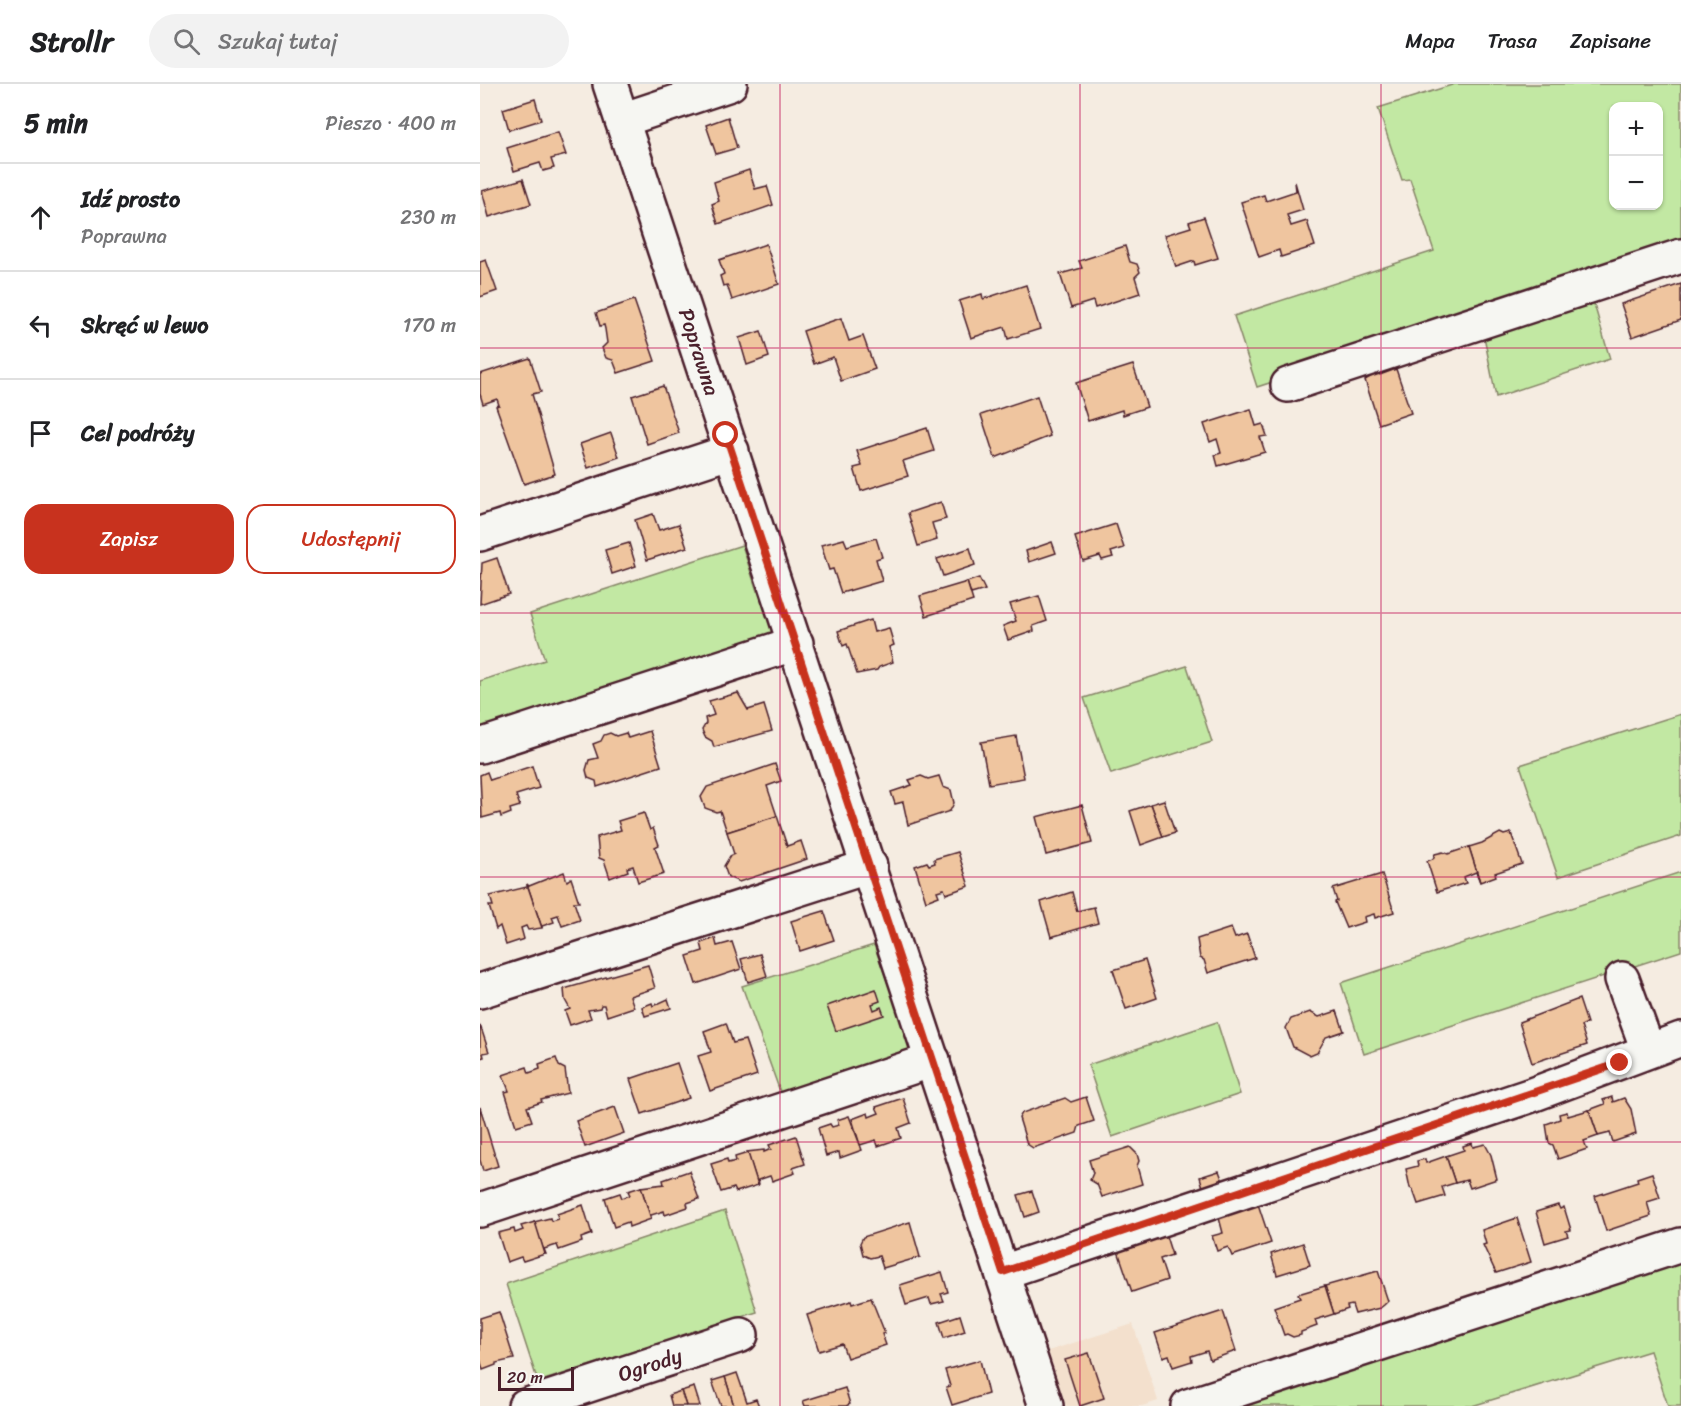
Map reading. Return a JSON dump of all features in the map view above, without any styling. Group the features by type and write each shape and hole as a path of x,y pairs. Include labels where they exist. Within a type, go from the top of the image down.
{"street":[{"name":"Poprawna","path":"610,84 870,866 1046,1406"},
{"path":"622,120 730,84"},
{"path":"1288,385 1681,256"},
{"path":"480,517 729,443"},
{"path":"480,534 729,443"},
{"path":"480,746 796,643"},
{"path":"480,991 870,866"},
{"path":"1622,979 1648,1050"},
{"path":"1003,1272 1529,1096 1681,1039"},
{"path":"480,1210 933,1060"},
{"path":"1188,1406 1681,1245"},
{"name":"Ogrody","path":"525,1406 741,1335"}],"shaded area":[{"path":"1133,1324 1158,1401 1142,1406 1066,1406 1048,1351"}],"green space":[{"path":"1455,84 1681,84 1681,249 1257,387 1234,316 1434,251 1410,179 1402,180 1378,108"},
{"path":"1592,297 1610,359 1496,397 1482,326"},
{"path":"742,545 757,591 760,590 778,640 480,737 480,681 545,660 530,614"},
{"path":"1187,666 1212,742 1111,774 1084,698"},
{"path":"1681,714 1681,836 1558,877 1520,765"},
{"path":"1681,872 1681,951 1364,1054 1341,983"},
{"path":"874,945 914,1055 782,1097 742,986"},
{"path":"1217,1022 1240,1094 1112,1137 1088,1065"},
{"path":"725,1211 757,1312 538,1382 506,1284"},
{"path":"1681,1254 1681,1406 1668,1406 1650,1351 1472,1406 1233,1406"}],"building":[{"path":"535,99 541,120 509,130 503,109"},
{"path":"728,117 737,148 716,154 706,125"},
{"path":"558,132 566,155 551,159 554,168 543,171 540,163 514,171 507,148"},
{"path":"749,170 755,189 767,186 773,205 718,224 712,204 719,201 714,182"},
{"path":"523,179 531,204 489,217 482,191"},
{"path":"1295,182 1303,210 1287,215 1291,226 1307,221 1315,246 1281,257 1279,250 1259,257 1241,202 1264,195 1266,201 1296,191"},
{"path":"1204,217 1218,258 1195,265 1194,261 1176,267 1165,235 1191,227 1189,222"},
{"path":"766,244 779,284 732,300 727,285 723,286 720,276 724,274 719,260"},
{"path":"1125,246 1130,262 1137,264 1140,272 1135,277 1140,293 1095,308 1093,301 1071,308 1060,274 1082,268 1079,261"},
{"path":"486,260 497,291 480,297 480,262"},
{"path":"1681,284 1681,320 1632,337 1621,304"},
{"path":"1026,285 1040,329 1008,339 1005,327 971,338 959,301 982,294 983,299"},
{"path":"634,300 655,361 618,373 613,360 606,358 602,348 607,343 605,329 604,325 600,326 596,313"},
{"path":"841,318 849,341 863,336 875,369 841,381 833,357 814,364 803,331"},
{"path":"761,331 769,357 747,365 739,338"},
{"path":"530,358 541,392 532,394 555,474 524,484 496,406 499,405 497,399 483,404 480,394 480,374"},
{"path":"1133,365 1147,407 1123,415 1122,410 1088,421 1076,383"},
{"path":"1396,369 1411,413 1379,424 1365,380 1377,373 1380,375"},
{"path":"663,386 679,433 647,444 632,396"},
{"path":"1037,396 1050,436 995,458 981,415"},
{"path":"1251,409 1256,426 1263,424 1267,436 1260,437 1265,452 1218,466 1215,455 1221,453 1217,439 1210,442 1204,424"},
{"path":"927,428 934,451 903,461 908,476 861,491 854,468 862,466 857,451"},
{"path":"611,433 619,457 588,468 580,444"},
{"path":"941,502 946,519 932,523 937,540 918,546 908,513"},
{"path":"653,514 659,530 679,524 687,547 647,560 635,520"},
{"path":"1116,524 1124,548 1111,552 1113,557 1102,560 1100,556 1083,561 1075,537"},
{"path":"876,538 882,557 876,559 882,581 841,593 833,569 829,570 821,545 844,539 847,546"},
{"path":"1052,542 1056,553 1029,562 1026,551"},
{"path":"629,543 636,566 612,574 605,550"},
{"path":"970,548 975,565 943,576 937,559"},
{"path":"497,558 509,594 480,604 482,563"},
{"path":"979,578 985,590 971,594 967,582"},
{"path":"967,582 973,601 926,616 920,596"},
{"path":"1039,596 1047,621 1033,626 1034,631 1008,640 1003,626 1016,621 1010,604"},
{"path":"871,620 874,632 889,628 894,645 889,647 893,662 877,670 857,674 847,644 843,646 838,631"},
{"path":"738,693 748,710 764,705 772,731 714,747 712,741 705,737 702,730 706,723 705,718 714,715 709,701"},
{"path":"650,731 661,766 597,787 596,781 588,778 586,770 589,760 598,758 593,744 601,741 604,735 610,733 616,736 626,733 628,738"},
{"path":"1016,736 1024,778 989,784 981,742"},
{"path":"775,764 781,781 767,786 777,816 727,832 720,811 705,808 701,797 707,787"},
{"path":"532,766 539,788 516,795 520,806 510,809 511,813 501,817 500,813 482,818 480,775 487,772 490,780"},
{"path":"921,776 928,779 939,776 943,787 951,790 954,803 950,811 908,825 903,802 895,804 891,792 912,785 909,780"},
{"path":"1164,800 1175,833 1163,837 1151,804"},
{"path":"1151,804 1163,837 1141,845 1130,811"},
{"path":"1082,805 1092,843 1046,855 1036,817"},
{"path":"644,813 659,845 655,847 664,874 638,882 633,866 627,868 628,871 610,878 604,860 599,858 597,837 621,830 618,821"},
{"path":"777,816 787,846 801,841 807,859 739,882 728,877 724,866 734,854 727,832"},
{"path":"1500,833 1504,835 1511,833 1522,864 1495,873 1496,876 1480,882 1469,847"},
{"path":"1469,847 1480,882 1476,872 1464,877 1466,883 1437,892 1427,861 1433,859 1435,854 1443,852 1448,854"},
{"path":"958,852 969,886 946,894 944,889 937,891 939,896 926,901 915,866 927,862 929,865 935,863 934,859"},
{"path":"564,872 567,881 571,878 579,902 574,902 580,920 562,926 558,915 552,917 554,922 542,928 527,884 529,886"},
{"path":"1382,874 1394,912 1375,918 1374,914 1364,917 1365,922 1346,928 1335,902 1337,901 1333,889"},
{"path":"527,884 542,928 528,930 526,926 521,928 524,939 506,945 500,926 496,929 489,906 493,906 490,896 527,887"},
{"path":"1072,892 1077,911 1094,907 1098,923 1051,937 1041,902"},
{"path":"824,911 834,940 800,951 791,921"},
{"path":"1231,928 1235,938 1247,934 1255,958 1208,973 1204,960 1200,958 1197,939"},
{"path":"715,938 717,946 732,942 741,969 696,984 687,956 703,951 701,943"},
{"path":"760,954 767,976 748,982 741,959"},
{"path":"1145,960 1157,998 1126,1009 1113,970"},
{"path":"648,965 655,988 630,996 634,1007 607,1016 604,1005 601,1005 600,1008 588,1010 591,1018 570,1025 565,1011 570,1009 565,1000 564,989"},
{"path":"876,989 880,1001 872,1004 874,1010 881,1007 884,1015 836,1031 827,1006"},
{"path":"668,999 671,1008 645,1016 642,1007 652,1003 653,1006"},
{"path":"1579,999 1587,1023 1581,1026 1587,1045 1532,1063 1519,1022"},
{"path":"1337,1011 1344,1031 1326,1037 1317,1053 1310,1056 1293,1047 1286,1028 1291,1019 1310,1012 1319,1017"},
{"path":"726,1023 733,1043 745,1040 757,1075 710,1091 698,1056 711,1052 704,1031"},
{"path":"480,1025 489,1052 483,1053 484,1057 480,1058"},
{"path":"556,1058 559,1066 565,1069 568,1093 541,1100 542,1102 527,1107 532,1121 516,1126 505,1092 509,1091 503,1075 527,1067 529,1073 540,1069 539,1064"},
{"path":"677,1063 689,1098 642,1114 630,1079"},
{"path":"1086,1097 1094,1121 1079,1126 1077,1133 1033,1148 1027,1144 1019,1118 1022,1113 1065,1098 1071,1102"},
{"path":"1612,1097 1613,1102 1624,1098 1631,1109 1636,1134 1613,1142 1610,1133 1598,1136 1589,1110 1605,1104 1603,1100"},
{"path":"903,1098 911,1123 898,1128 901,1138 878,1146 876,1140 860,1145 852,1119 868,1113 869,1117 879,1113 876,1107"},
{"path":"480,1107 498,1166 483,1171 480,1160"},
{"path":"615,1107 624,1133 585,1147 576,1121"},
{"path":"1589,1110 1598,1136 1584,1141 1587,1149 1558,1159 1553,1145 1549,1143 1546,1124 1560,1119 1559,1114 1567,1112 1568,1116"},
{"path":"849,1116 862,1150 840,1158 839,1152 826,1156 818,1128 830,1124 832,1127 839,1125 837,1120"},
{"path":"796,1136 805,1164 793,1168 795,1173 772,1181 770,1176 758,1180 758,1185 747,1152 764,1150 764,1152 771,1149 769,1145"},
{"path":"1472,1143 1473,1147 1485,1144 1491,1155 1497,1179 1470,1188 1467,1180 1455,1183 1446,1156 1464,1150 1463,1146"},
{"path":"1130,1147 1137,1154 1139,1161 1137,1166 1142,1184 1102,1197 1097,1184 1090,1180 1093,1173 1089,1160"},
{"path":"748,1153 758,1185 736,1192 734,1188 721,1192 711,1164 727,1159 728,1163 736,1161 735,1157"},
{"path":"1446,1156 1455,1183 1442,1187 1445,1196 1418,1204 1410,1188 1406,1169 1418,1166 1417,1161 1425,1159 1426,1163"},
{"path":"689,1171 699,1199 687,1203 688,1207 665,1215 664,1211 651,1215 651,1219 641,1187 664,1184 663,1180"},
{"path":"1219,1171 1224,1184 1204,1191 1200,1177"},
{"path":"1652,1173 1660,1198 1647,1202 1651,1216 1606,1231 1595,1196 1638,1182 1637,1178"},
{"path":"641,1187 651,1219 629,1227 628,1222 614,1227 605,1198 620,1193 622,1198 630,1195 628,1191"},
{"path":"1032,1191 1039,1212 1025,1217 1018,1195"},
{"path":"1258,1204 1271,1243 1232,1256 1228,1247 1217,1251 1212,1236 1223,1233 1219,1218"},
{"path":"583,1205 592,1234 581,1238 582,1242 559,1250 557,1245 544,1249 545,1254 534,1222 550,1218 551,1221 558,1219 557,1214"},
{"path":"1558,1205 1560,1209 1564,1207 1571,1230 1566,1231 1568,1236 1545,1243 1536,1212"},
{"path":"1517,1218 1531,1262 1496,1273 1483,1245 1486,1244 1482,1230"},
{"path":"535,1222 545,1254 523,1261 521,1257 507,1262 498,1233 514,1229 515,1233 523,1230 521,1226"},
{"path":"910,1222 920,1257 883,1268 879,1256 870,1258 863,1255 860,1243 863,1237"},
{"path":"1166,1236 1172,1255 1160,1259 1167,1280 1132,1292 1118,1251"},
{"path":"1303,1243 1310,1265 1277,1275 1271,1254"},
{"path":"1378,1271 1388,1301 1384,1305 1355,1314 1352,1305 1334,1314 1325,1286"},
{"path":"942,1272 948,1292 941,1294 944,1301 931,1304 929,1298 906,1305 900,1285"},
{"path":"1325,1286 1334,1314 1315,1320 1317,1326 1301,1332 1301,1335 1293,1337 1284,1335 1274,1307 1300,1298 1298,1294"},
{"path":"871,1298 885,1333 882,1334 886,1345 847,1358 842,1344 819,1351 807,1315 851,1301 852,1304"},
{"path":"1223,1311 1236,1351 1210,1360 1207,1351 1191,1356 1192,1361 1173,1367 1169,1355 1163,1357 1155,1333"},
{"path":"499,1312 514,1359 496,1363 483,1370 480,1359 480,1318"},
{"path":"960,1315 965,1331 944,1338 939,1322"},
{"path":"1089,1353 1104,1398 1080,1406 1065,1360"},
{"path":"980,1360 988,1394 952,1405 946,1387 950,1386 945,1370"},
{"path":"737,1373 747,1402 756,1399 759,1406 734,1406 725,1377"},
{"path":"725,1377 734,1406 721,1406 712,1381"},
{"path":"694,1387 700,1406 686,1406 681,1391"},
{"path":"845,1388 850,1404 846,1406 805,1406 803,1401"},
{"path":"681,1391 686,1406 672,1406 669,1395"}],"route":[{"path":"726,435 1003,1272 1529,1096 1620,1063"}]}
